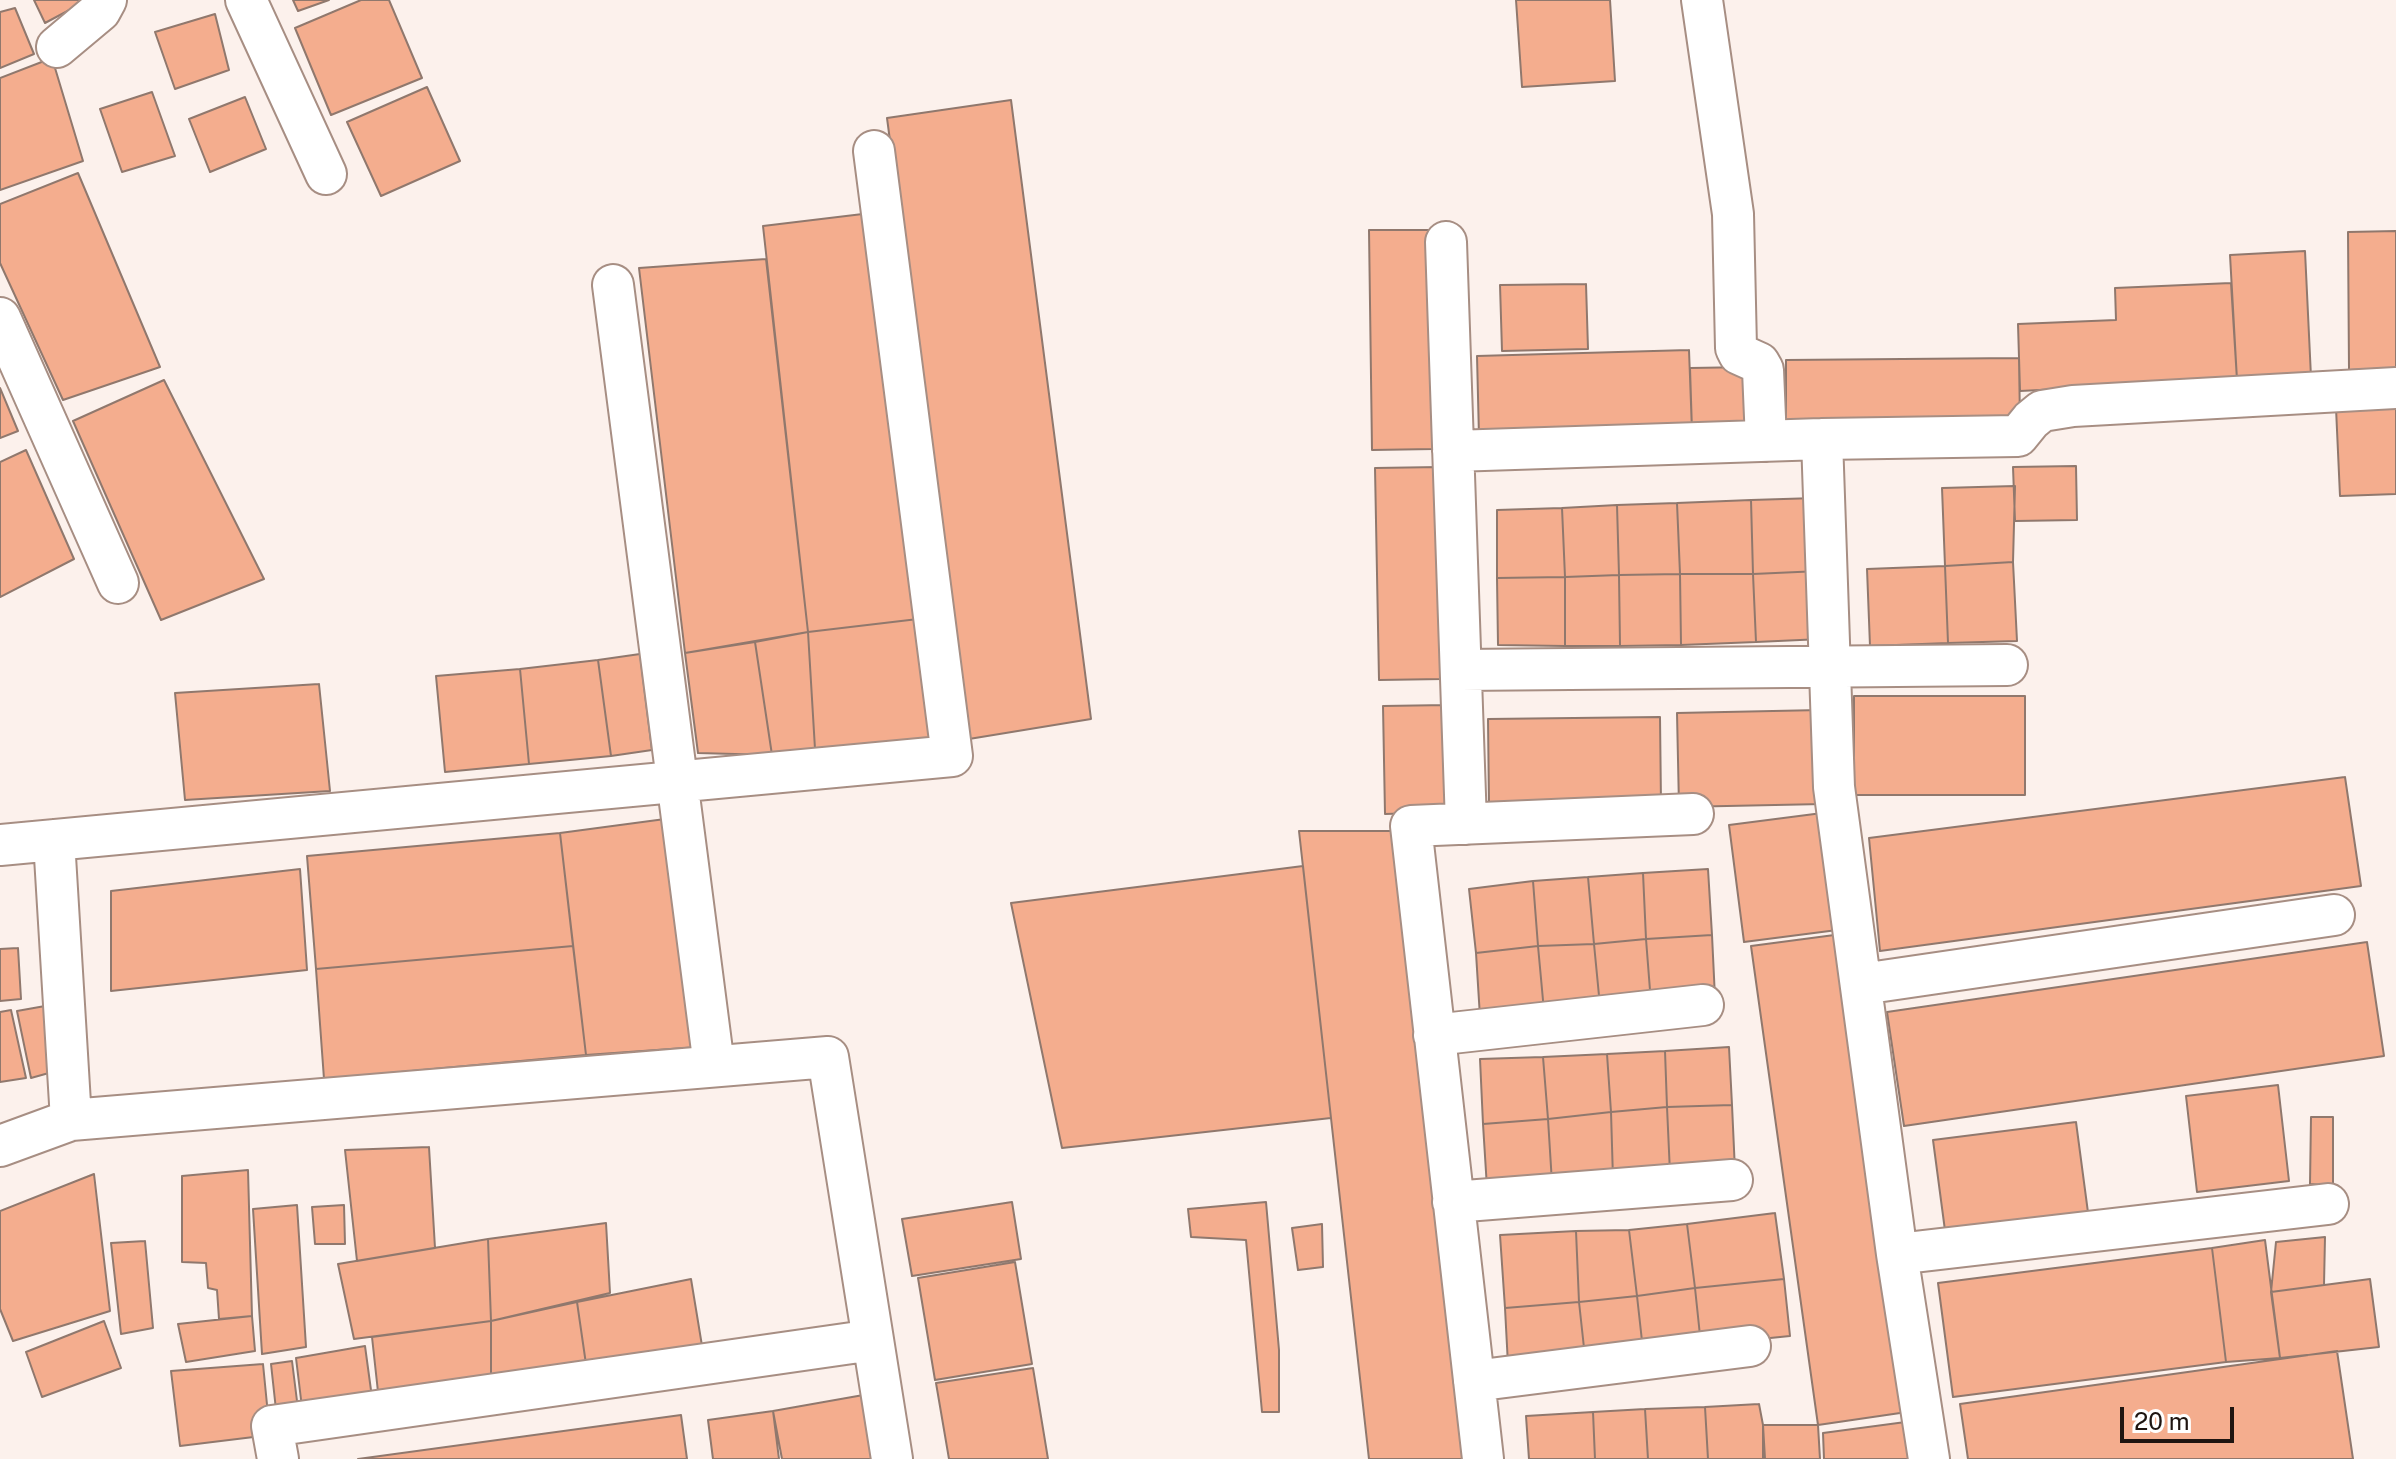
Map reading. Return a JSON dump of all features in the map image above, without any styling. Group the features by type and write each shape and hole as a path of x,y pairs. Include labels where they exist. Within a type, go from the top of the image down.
{"street":[{"path":"57,47 100,11 106,0"},
{"path":"246,0 326,174"},
{"path":"1702,0 1733,214 1736,348 1739,354 1759,363 1763,370 1766,441"},
{"path":"0,845 952,756 874,151"},
{"path":"1446,242 1466,824"},
{"path":"613,285 714,1066"},
{"path":"0,318 118,583"},
{"path":"1453,451 2018,436 2042,411 2073,406 2396,388"},
{"path":"1822,439 1834,787 1897,1254 1929,1459"},
{"path":"1461,670 2007,665"},
{"path":"1483,1459 1411,826 1693,814"},
{"path":"54,840 71,1120"},
{"path":"1862,984 2334,915"},
{"path":"1434,1035 1703,1005"},
{"path":"0,1146 71,1120 828,1057 892,1459"},
{"path":"1453,1202 1732,1180"},
{"path":"1897,1254 2328,1204"},
{"path":"278,1459 272,1426 873,1340"},
{"path":"1474,1381 1750,1346"}],"building":[{"path":"34,0 88,0 45,23"},
{"path":"293,0 329,0 298,11"},
{"path":"361,0 389,0 422,78 331,115 295,28"},
{"path":"1516,0 1610,0 1615,81 1522,87"},
{"path":"15,8 34,54 0,68 0,12"},
{"path":"215,14 229,70 175,89 155,32"},
{"path":"52,58 83,161 0,190 0,78"},
{"path":"427,87 460,161 381,196 347,122"},
{"path":"152,92 175,156 122,172 100,109"},
{"path":"245,97 266,149 210,172 189,119"},
{"path":"1011,100 1091,719 969,739 887,118"},
{"path":"78,173 160,367 63,400 0,263 0,204"},
{"path":"871,213 918,619 808,632 763,226"},
{"path":"1369,230 1431,230 1434,449 1372,450"},
{"path":"2396,231 2396,368 2349,370 2348,232"},
{"path":"2305,251 2311,377 2237,380 2230,255"},
{"path":"766,259 808,632 685,653 639,268"},
{"path":"2231,283 2237,380 2020,391 2018,324 2116,320 2115,288"},
{"path":"1586,284 1588,349 1502,351 1500,285"},
{"path":"1689,350 1692,431 1479,437 1477,356"},
{"path":"2019,358 2020,422 1786,425 1786,360"},
{"path":"1751,367 1753,429 1692,431 1690,368"},
{"path":"164,380 264,579 161,620 73,421"},
{"path":"0,388 18,431 0,438"},
{"path":"2396,405 2396,494 2340,496 2336,408"},
{"path":"26,450 74,559 0,597 0,462"},
{"path":"2076,466 2077,520 2015,521 2013,467"},
{"path":"1440,467 1443,679 1379,680 1375,468"},
{"path":"2015,486 2013,562 1945,566 1942,488"},
{"path":"1816,498 1820,571 1753,574 1751,500"},
{"path":"1751,500 1753,574 1680,574 1677,503"},
{"path":"1677,503 1680,574 1619,575 1617,505"},
{"path":"1617,505 1619,575 1565,577 1562,508"},
{"path":"1562,508 1565,577 1497,578 1497,510"},
{"path":"2013,562 2017,641 1948,643 1945,566"},
{"path":"1945,566 1948,643 1870,646 1867,569"},
{"path":"1820,571 1822,639 1756,642 1753,574"},
{"path":"1680,574 1681,645 1620,646 1619,575"},
{"path":"1680,574 1753,574 1756,642 1681,645"},
{"path":"1619,575 1620,646 1565,646 1565,577"},
{"path":"1565,577 1565,646 1498,645 1497,578"},
{"path":"918,619 932,743 815,749 808,632"},
{"path":"808,632 815,749 772,755 755,642"},
{"path":"755,642 772,755 698,753 685,653"},
{"path":"640,654 652,750 611,756 598,660"},
{"path":"598,660 611,756 529,764 520,669"},
{"path":"520,669 529,764 445,772 436,676"},
{"path":"319,684 330,791 185,800 175,693"},
{"path":"1854,696 2025,696 2025,795 1854,795"},
{"path":"1448,705 1450,812 1385,814 1383,706"},
{"path":"1821,710 1823,804 1679,807 1677,713"},
{"path":"1660,717 1661,804 1489,805 1488,719"},
{"path":"2345,777 2361,886 1880,951 1869,838"},
{"path":"1830,812 1845,929 1744,942 1729,825"},
{"path":"680,817 699,1047 586,1055 560,833"},
{"path":"1299,831 1394,831 1473,1459 1369,1459"},
{"path":"560,833 573,946 316,969 307,856"},
{"path":"1303,866 1331,1118 1062,1148 1011,903"},
{"path":"300,869 307,970 111,991 111,891"},
{"path":"1708,869 1712,935 1646,939 1643,873"},
{"path":"1643,873 1646,939 1594,944 1588,877"},
{"path":"1588,877 1594,944 1538,946 1533,881"},
{"path":"1533,881 1538,946 1476,953 1469,889"},
{"path":"1842,934 1907,1412 1818,1425 1751,946"},
{"path":"1712,935 1715,998 1651,1003 1646,939"},
{"path":"1646,939 1651,1003 1600,1006 1594,944"},
{"path":"2367,942 2384,1056 1904,1126 1887,1012"},
{"path":"1594,944 1600,1006 1544,1011 1538,946"},
{"path":"573,946 586,1055 324,1079 316,969"},
{"path":"1538,946 1544,1011 1480,1017 1476,953"},
{"path":"18,948 21,999 0,1001 0,949"},
{"path":"45,1006 56,1071 31,1078 17,1011"},
{"path":"11,1010 26,1078 0,1082 0,1012"},
{"path":"1729,1047 1732,1105 1667,1107 1665,1051"},
{"path":"1665,1051 1667,1107 1611,1112 1607,1054"},
{"path":"1607,1054 1611,1112 1548,1119 1543,1057"},
{"path":"1543,1057 1548,1119 1483,1124 1480,1059"},
{"path":"2278,1085 2289,1181 2197,1192 2186,1096"},
{"path":"1732,1105 1735,1171 1670,1173 1667,1107"},
{"path":"1667,1107 1670,1173 1613,1179 1611,1112"},
{"path":"1611,1112 1613,1179 1552,1183 1548,1119"},
{"path":"2311,1117 2333,1117 2333,1186 2310,1184"},
{"path":"1548,1119 1552,1183 1487,1188 1483,1124"},
{"path":"2076,1122 2089,1220 1946,1238 1933,1140"},
{"path":"429,1147 435,1248 357,1261 345,1150"},
{"path":"248,1170 252,1316 219,1319 217,1290 208,1288 206,1263 182,1262 182,1176"},
{"path":"94,1174 110,1311 13,1341 0,1309 0,1211"},
{"path":"1012,1202 1021,1259 912,1276 902,1219"},
{"path":"1266,1202 1279,1350 1279,1412 1262,1412 1246,1240 1191,1237 1188,1209"},
{"path":"297,1205 306,1347 262,1354 253,1209"},
{"path":"344,1205 345,1244 315,1244 312,1207"},
{"path":"1775,1213 1784,1279 1695,1288 1687,1224"},
{"path":"606,1223 610,1293 491,1321 488,1239"},
{"path":"1322,1224 1323,1267 1298,1270 1292,1228"},
{"path":"1687,1224 1695,1288 1637,1296 1629,1230"},
{"path":"1629,1230 1637,1296 1579,1302 1576,1231"},
{"path":"1576,1231 1579,1302 1505,1308 1500,1235"},
{"path":"2325,1237 2324,1285 2271,1292 2276,1242"},
{"path":"488,1239 491,1321 354,1339 338,1264"},
{"path":"2265,1240 2280,1358 2226,1362 2212,1248"},
{"path":"145,1241 153,1328 121,1334 111,1243"},
{"path":"2212,1248 2226,1362 1953,1397 1938,1283"},
{"path":"1015,1262 1032,1364 935,1380 918,1278"},
{"path":"691,1279 705,1364 587,1371 577,1302"},
{"path":"1784,1279 1790,1336 1701,1345 1695,1288"},
{"path":"2370,1279 2379,1347 2280,1358 2271,1292"},
{"path":"1695,1288 1701,1345 1643,1350 1637,1296"},
{"path":"1637,1296 1643,1350 1585,1357 1579,1302"},
{"path":"577,1302 587,1371 491,1385 491,1321"},
{"path":"1579,1302 1585,1357 1508,1365 1505,1308"},
{"path":"252,1316 255,1351 186,1362 178,1324"},
{"path":"104,1321 121,1368 42,1397 26,1352"},
{"path":"491,1321 491,1385 379,1401 372,1337"},
{"path":"365,1346 373,1405 303,1416 296,1358"},
{"path":"2337,1351 2353,1459 1968,1459 1960,1404"},
{"path":"292,1361 299,1417 277,1419 271,1364"},
{"path":"263,1364 270,1435 180,1446 171,1371"},
{"path":"1033,1368 1048,1459 949,1459 936,1383"},
{"path":"869,1394 880,1459 782,1459 773,1411"},
{"path":"1759,1404 1763,1425 1763,1459 1708,1459 1705,1407"},
{"path":"1705,1407 1708,1459 1648,1459 1645,1409"},
{"path":"1645,1409 1648,1459 1595,1459 1593,1412"},
{"path":"773,1411 779,1459 713,1459 708,1420"},
{"path":"1593,1412 1595,1459 1529,1459 1526,1416"},
{"path":"681,1415 687,1459 358,1459"},
{"path":"1913,1421 1919,1459 1824,1459 1823,1433"},
{"path":"1763,1425 1818,1425 1820,1459 1765,1459"}]}
